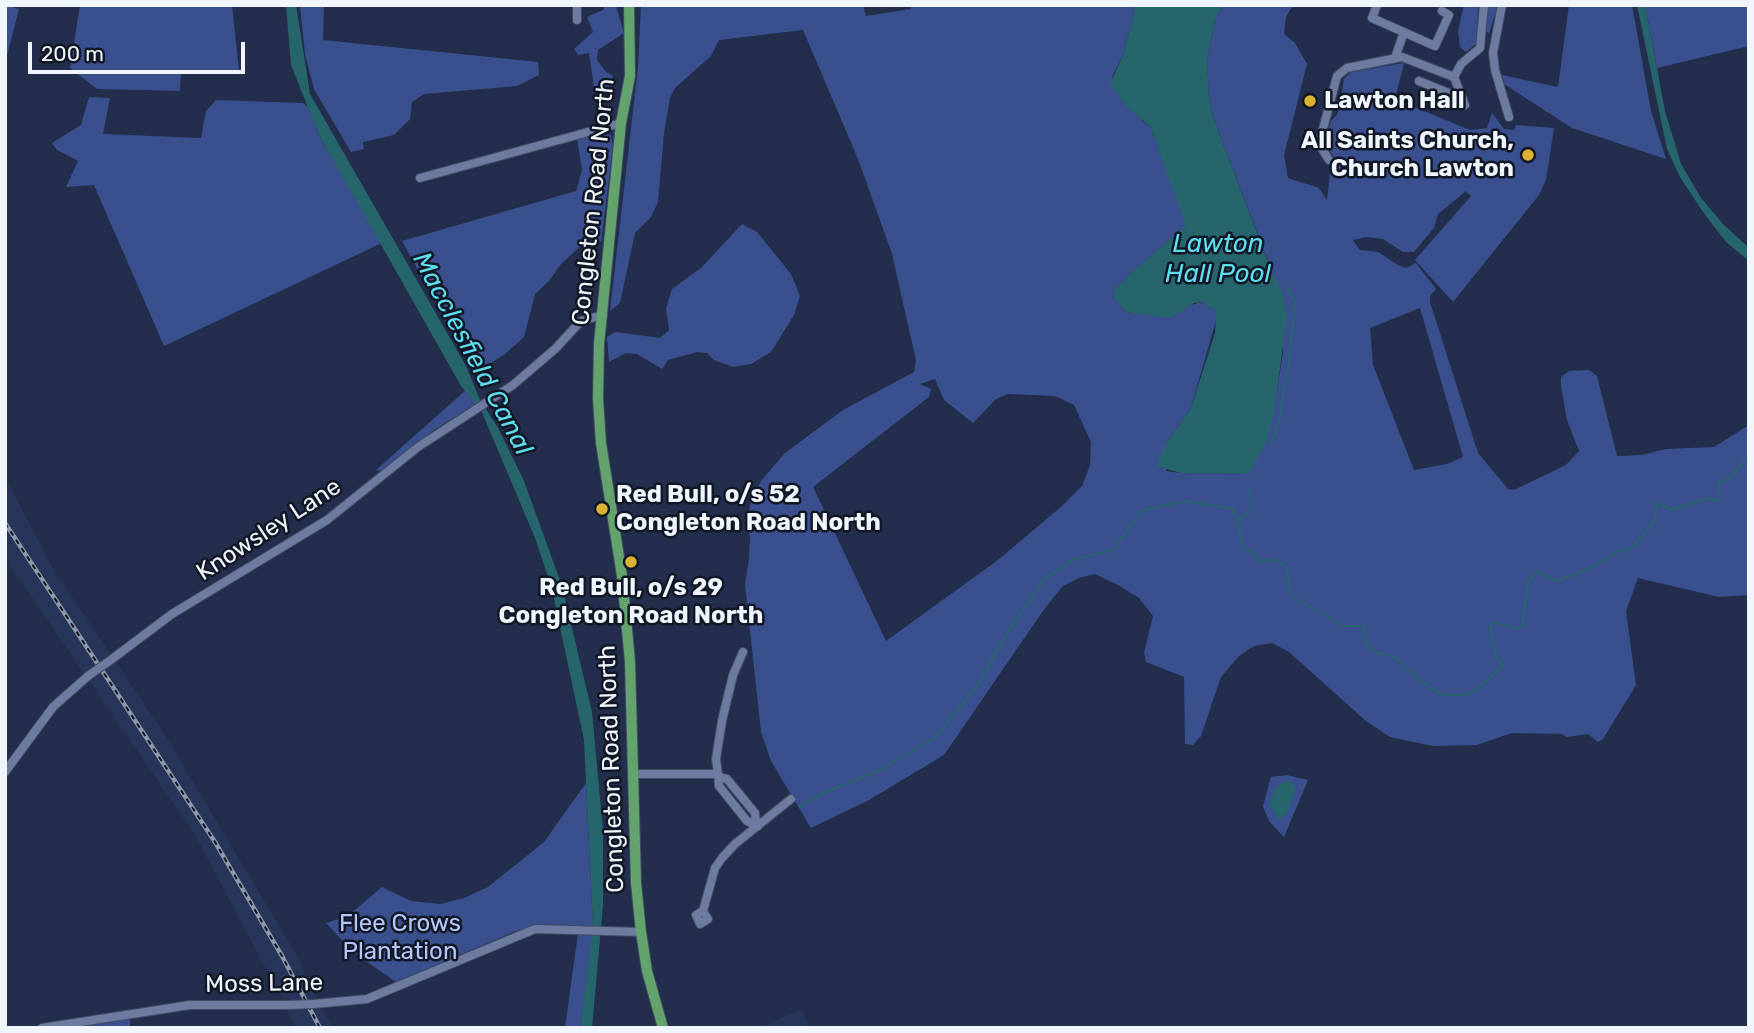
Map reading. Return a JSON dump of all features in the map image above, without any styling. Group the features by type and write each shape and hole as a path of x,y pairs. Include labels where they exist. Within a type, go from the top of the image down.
{"highway":[{"name":"Congleton Road North","path":"629,5 630,76 621,123 598,344 601,443 622,576 630,662 636,872 641,932 663,1028"}],"street":[{"path":"577,5 577,20"},
{"path":"1377,5 1372,18 1435,46 1449,15 1441,11"},
{"path":"1454,77 1461,64 1480,48 1483,40 1484,5"},
{"path":"1502,5 1495,36 1494,71 1509,117"},
{"path":"1395,58 1404,32"},
{"path":"1483,40 1495,36"},
{"path":"1329,160 1319,144 1337,76 1347,68 1402,57 1454,77"},
{"path":"1419,81 1464,102 1454,77"},
{"path":"420,178 621,123"},
{"name":"Knowsley Lane","path":"5,772 53,707 88,676 172,614 327,520 418,447 488,402 548,356 581,321 603,315"},
{"path":"743,653 733,675 716,759 719,786 747,821 757,824"},
{"path":"634,774 718,776"},
{"path":"703,911 715,868 735,844 757,824 791,799"},
{"name":"Moss Lane","path":"42,1028 190,1005 287,1005 367,999 526,932 588,929 641,932"}],"shaded area":[{"path":"5,477 53,569 165,735 297,956 317,999 283,1001 195,835 5,558"},
{"path":"322,1008 333,1028 296,1028 287,1010"},
{"path":"797,1011 803,1011 808,1028 760,1028"}],"green space":[{"path":"5,5 19,9 5,63"},
{"path":"80,5 232,5 239,71 181,71 180,91 97,89 70,68"},
{"path":"300,5 324,5 323,40 538,62 539,75 517,86 424,94 412,102 410,119 394,135 363,142 364,149 351,152 314,89 305,54"},
{"path":"605,5 616,6 624,33 598,50 597,60 606,72 613,76 608,90 598,92 594,87 589,53 578,55 574,49 593,32 587,17 603,10"},
{"path":"641,5 863,5 866,16 911,9 911,5 1136,5 1123,55 1112,77 1142,121 1151,128 1187,226 1134,270 1114,290 1113,297 1126,312 1152,315 1202,302 1216,311 1217,317 1191,408 1166,444 1166,471 1181,473 1249,474 1277,390 1283,352 1273,274 1213,117 1209,98 1207,60 1215,21 1222,5 1293,5 1286,17 1284,34 1295,43 1307,64 1284,155 1288,178 1319,188 1327,200 1330,173 1338,163 1324,142 1331,121 1337,115 1344,79 1351,72 1404,63 1395,99 1470,130 1487,128 1492,113 1504,129 1514,130 1516,125 1554,128 1546,180 1539,195 1453,302 1415,260 1471,196 1466,191 1438,214 1434,228 1414,252 1403,252 1383,239 1366,237 1353,240 1360,250 1378,252 1406,268 1416,263 1436,289 1430,296 1430,302 1478,453 1508,489 1514,490 1566,465 1579,451 1567,420 1561,386 1561,377 1569,371 1589,370 1597,376 1617,456 1642,455 1666,449 1714,447 1749,425 1749,595 1719,597 1638,578 1626,611 1636,685 1603,739 1598,742 1588,734 1567,737 1561,734 1512,733 1477,745 1433,746 1390,737 1366,721 1289,652 1272,643 1254,646 1239,656 1221,677 1201,736 1193,745 1185,744 1184,677 1146,662 1144,653 1153,616 1139,598 1095,574 1063,586 944,755 869,800 811,828 771,761 761,732 745,584 750,537 746,524 751,502 761,481 785,453 843,410 914,372 916,360 892,254 858,159 803,30 719,40 711,56 675,88 670,98 658,202 651,217 635,233 620,303 610,311 638,67","holes":["1420,308 1463,457 1447,464 1414,470 1373,365 1370,328","935,379 944,400 973,423 996,399 1008,394 1055,396 1074,405 1091,442 1090,465 1082,486 1062,506 998,560 886,641 813,487 929,397 931,389 920,384"]},
{"path":"1464,5 1478,5 1477,43 1466,52 1460,47 1458,31"},
{"path":"1487,5 1498,5 1489,33 1486,31"},
{"path":"1569,5 1632,5 1651,111 1666,159 1572,128 1504,84 1502,75 1558,87"},
{"path":"1645,5 1749,5 1749,46 1657,68"},
{"path":"89,97 110,98 103,134 201,138 206,111 216,100 303,103 308,107 319,135 382,243 164,346 94,185 66,187 78,161 57,150 52,143 81,125"},
{"path":"598,132 611,135 613,147 601,242 585,242 561,264 535,294 524,337 504,355 474,373 402,241 576,191 582,170 577,138"},
{"path":"742,224 757,232 791,274 800,296 794,315 771,352 751,364 733,367 714,360 707,353 697,352 668,360 662,369 637,354 626,353 609,362 607,337 615,332 660,338 669,330 666,308 672,289 702,267"},
{"path":"466,390 477,403 434,430 382,471 376,470"},
{"path":"1287,775 1308,780 1284,837 1269,821 1263,806 1271,777"},
{"name":"Flee Crows Plantation","path":"586,783 593,926 538,926 516,931 396,982 353,952 326,923 348,916 382,887 411,901 441,904 464,898 488,887 544,842"},
{"path":"578,933 593,933 580,1028 565,1028"},
{"path":"130,1018 130,1028 68,1028"}],"water":[{"path":"286,5 296,5 310,94 466,366 480,400 498,428 524,481 562,586 592,712 603,831 603,905 592,1028 580,1028 593,926 584,740 552,589 535,538 481,410 461,386 319,135 291,65"},
{"name":"Lawton Hall Pool","path":"1136,5 1222,5 1215,21 1207,60 1209,98 1213,117 1270,267 1283,294 1287,315 1274,413 1266,443 1249,474 1181,473 1156,466 1166,444 1191,408 1215,333 1216,311 1202,302 1194,303 1170,318 1137,314 1126,312 1113,297 1114,290 1134,270 1186,226 1151,128 1126,106 1110,84 1123,55"},
{"path":"1637,5 1645,5 1665,111 1681,164 1701,198 1723,224 1749,248 1749,261 1726,242 1703,212 1680,177 1667,149"},
{"path":"1290,781 1296,789 1287,813 1279,820 1269,804 1276,788 1281,783"}],"waterway":[{"path":"1270,448 1279,422 1290,353 1295,301 1286,286"},
{"path":"800,807 822,794 881,769 935,738 978,684 1013,624 1045,579 1072,560 1113,550 1144,510 1184,501 1233,509 1244,546 1261,562 1270,559 1281,563 1287,569 1291,596 1344,626 1365,626 1366,645 1378,653 1397,658 1405,668 1432,689 1444,695 1464,695 1473,692 1503,666 1496,656 1490,627 1493,622 1515,628 1522,626 1528,582 1537,572 1558,581 1590,568 1619,551 1629,550 1653,524 1658,503 1672,510 1706,499 1718,500 1719,483 1729,478 1749,456"},
{"path":"1238,520 1250,512 1250,490"}],"railway":[{"path":"5,523 215,842 282,956 320,1028"}],"place":[{"name":"Lawton Hall","path":"1310,101"},
{"name":"All Saints Church, Church Lawton","path":"1528,155"},
{"name":"Red Bull, o/s 52 Congleton Road North","path":"602,509"},
{"name":"Red Bull, o/s 29 Congleton Road North","path":"631,562"}],"water label":[{"name":"Macclesfield Canal","path":"472,354"}]}
